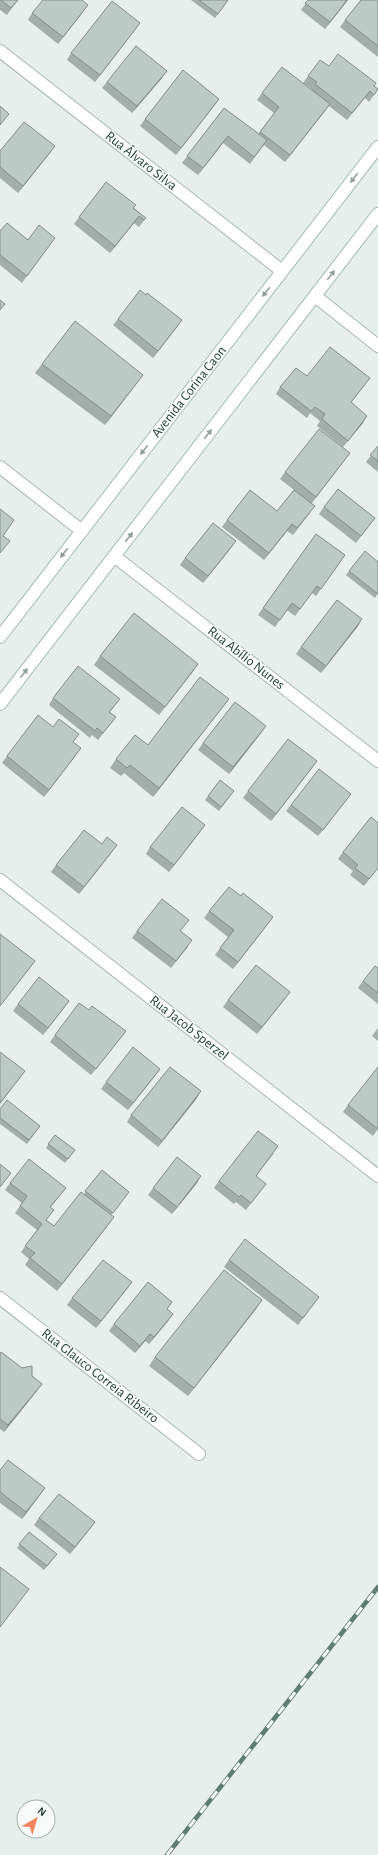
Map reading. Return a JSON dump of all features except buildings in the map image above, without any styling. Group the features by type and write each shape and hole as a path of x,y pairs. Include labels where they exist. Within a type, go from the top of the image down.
{"street":[{"name":"Rua Álvaro Silva","path":"0,51 282,271"},
{"name":"Avenida Corina Caon","path":"0,637 378,147"},
{"path":"0,704 378,214"},
{"path":"314,296 378,346"},
{"path":"0,467 82,531"},
{"name":"Rua Abílio Nunes","path":"114,556 378,761"},
{"name":"Rua Jacob Sperzel","path":"0,880 378,1176"},
{"name":"Rua Glauco Correia Ribeiro","path":"0,1298 199,1454"}],"railway":[{"path":"167,1855 378,1587"}]}
